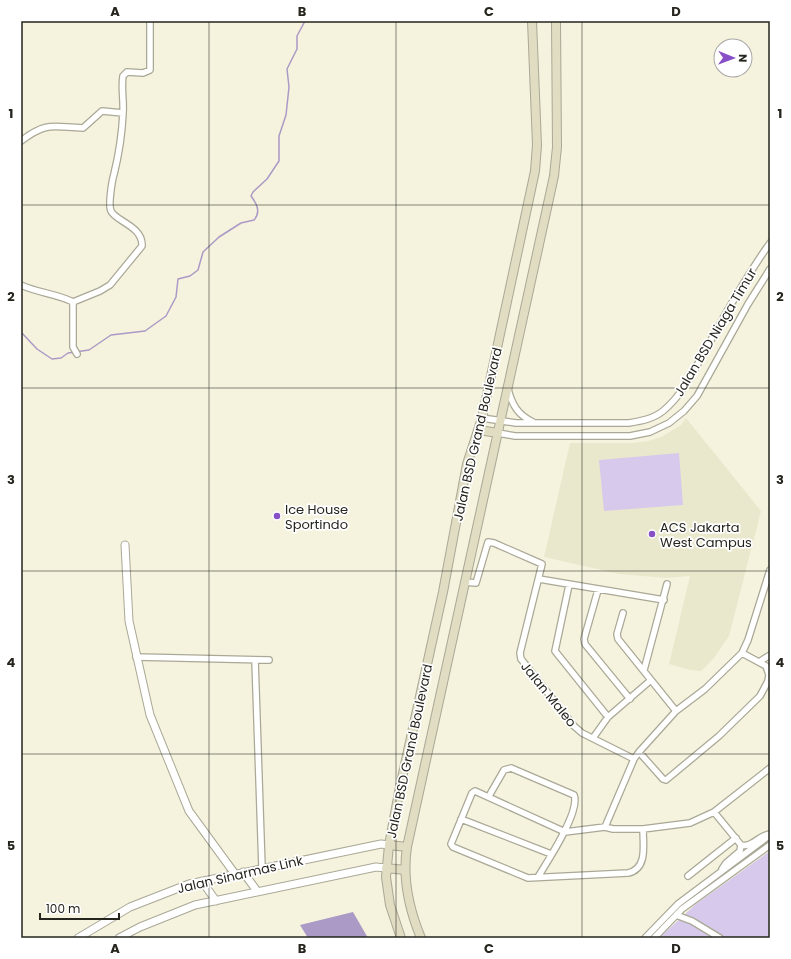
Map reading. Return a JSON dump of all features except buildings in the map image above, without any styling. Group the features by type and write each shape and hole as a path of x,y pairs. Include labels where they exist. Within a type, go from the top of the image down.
{"main road":[{"name":"Jalan BSD Grand Boulevard","path":"401,938 390,905 386,868 389,845 400,787 443,592 467,464 482,418 534,171 537,145 532,21"},
{"name":"Jalan BSD Grand Boulevard","path":"421,938 409,903 405,870 407,847 554,176 557,147 556,21"},
{"path":"479,430 498,433"},
{"path":"389,845 407,847"},
{"path":"386,868 405,870"}],"street":[{"path":"21,285 36,292 65,298 74,302 105,288 142,246 138,234 110,211 123,113 123,80 127,72 143,73 150,70 150,21"},
{"path":"21,141 33,132 49,125 83,128 100,112 106,110 123,113"},
{"name":"Jalan BSD Niaga Timur","path":"482,418 501,421 536,423 629,423 646,420 662,412 674,401 685,387 735,296 770,243"},
{"name":"Jalan BSD Niaga Timur","path":"498,433 515,436 630,436 650,432 669,423 684,411 697,396 748,304 770,269"},
{"path":"74,302 72,341 76,352"},
{"path":"508,389 512,402 518,411 523,417 536,423"},
{"name":"Jalan Maleo","path":"464,582 476,583 488,542 494,543 542,564 520,653 521,659 574,726 582,733 634,759"},
{"path":"125,545 129,621 150,715 188,811 234,874"},
{"path":"605,827 634,759 639,752 676,712 705,689 742,653 748,640 770,570"},
{"path":"539,579 664,600"},
{"path":"644,670 664,600 667,584"},
{"path":"569,585 555,652 608,717"},
{"path":"598,590 584,639 585,644 630,699"},
{"path":"623,613 617,634 618,639 676,712"},
{"path":"639,752 663,779 668,779 719,736 760,696 769,675 766,666 742,653"},
{"path":"759,662 770,655"},
{"path":"136,657 269,660"},
{"path":"255,660 262,868"},
{"path":"593,738 608,717 651,680"},
{"path":"489,796 504,770 511,768 568,791 574,795 575,801 565,832 538,877"},
{"path":"643,829 644,856 634,871 628,873 525,877 453,848 451,844 472,793 478,791 565,832 605,827 613,829 643,829 684,825 714,812 770,768"},
{"path":"714,812 741,845 740,851 726,863 719,872"},
{"path":"461,818 551,854"},
{"path":"741,845 748,846 764,835 770,835"},
{"path":"645,938 678,904 770,835"},
{"path":"688,876 736,838"},
{"name":"Jalan Sinarmas Link","path":"78,938 130,907 158,895 202,881 381,844 389,845"},
{"path":"654,938 676,915 699,896 770,845"},
{"name":"Jalan Sinarmas Link","path":"119,938 166,915 195,905 376,867 386,868"},
{"path":"243,872 257,892"},
{"path":"202,881 216,900"},
{"path":"676,915 692,922 720,938"},
{"path":"659,923 664,928"}],"shaded area":[{"name":"ACS Jakarta West Campus","path":"686,418 761,511 729,636 714,658 701,671 690,670 669,664 690,576 666,578 619,574 544,557 570,443 632,443 648,441 661,437 681,425"},
{"path":"679,453 683,505 604,511 599,460"},
{"path":"770,851 770,938 659,938 696,904"},
{"path":"353,912 368,938 308,938 300,925"}],"waterway":[{"path":"21,332 37,349 52,359 61,358 68,353 89,350 111,335 145,331 166,316 176,297 178,279 190,276 198,270 203,252 219,237 241,223 254,220 258,211 251,196 253,192 267,179 279,161 279,136 286,115 289,87 287,69 297,49 297,36 305,21"}],"place":[{"name":"Ice House Sportindo","path":"277,516"},
{"name":"ACS Jakarta West Campus","path":"652,534"}]}
